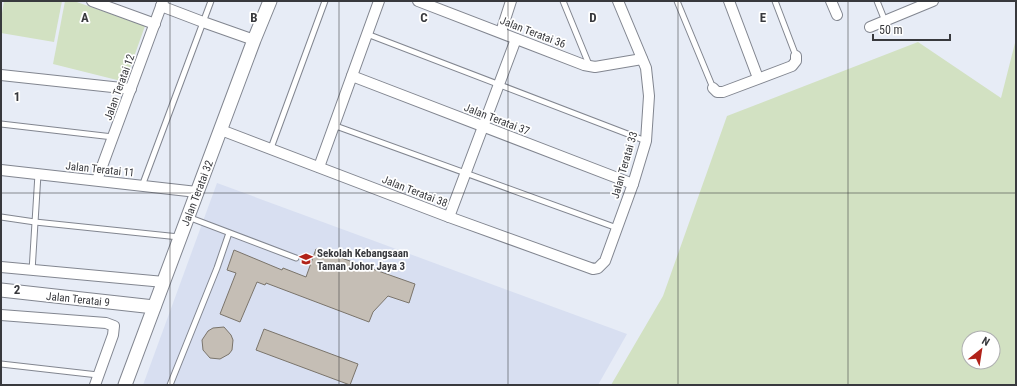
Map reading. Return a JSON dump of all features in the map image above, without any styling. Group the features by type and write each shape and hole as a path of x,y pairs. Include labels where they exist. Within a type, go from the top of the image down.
{"street":[{"path":"92,1 155,24"},
{"name":"Jalan Teratai 32","path":"125,385 187,217 270,1"},
{"path":"319,167 379,1"},
{"name":"Jalan Teratai 36","path":"418,1 590,66 596,67 642,60"},
{"path":"501,32 511,1"},
{"name":"Jalan Teratai 33","path":"602,266 605,262 633,184 646,141 649,96 646,68 618,1"},
{"path":"729,1 758,78"},
{"path":"831,1 837,15"},
{"path":"870,27 932,1"},
{"path":"162,3 203,22 254,40"},
{"name":"Jalan Teratai 12","path":"97,180 162,3"},
{"path":"449,217 516,39"},
{"path":"713,88 720,93 792,66 796,62 796,56"},
{"path":"1,75 131,89"},
{"name":"Jalan Teratai 37","path":"352,76 633,184"},
{"name":"Jalan Teratai 38","path":"221,130 449,217 593,269 602,266"},
{"name":"Jalan Teratai 11","path":"1,170 197,192"},
{"path":"1,267 164,282"},
{"name":"Jalan Teratai 9","path":"1,290 154,307"},
{"path":"1,315 106,323 114,326 113,335 95,385"}],"lane":[{"path":"142,186 211,1"},
{"path":"271,148 325,1"},
{"path":"563,1 590,66"},
{"path":"677,1 713,88"},
{"path":"775,1 796,56"},
{"path":"876,1 885,21"},
{"path":"367,34 646,141"},
{"path":"1,124 113,137"},
{"path":"333,125 617,228"},
{"path":"32,270 38,174"},
{"path":"1,217 180,237"},
{"path":"187,217 296,258"},
{"path":"170,385 217,268 229,233"},
{"path":"1,364 98,375"}],"shaded area":[{"name":"Sekolah Kebangsaan Taman Johor Jaya 3","path":"217,183 627,334 598,385 143,385"}],"green space":[{"path":"4,1 62,1 54,42 1,33 1,19"},
{"path":"65,1 74,1 145,26 125,82 53,64"},
{"path":"1016,39 1016,385 611,385 663,296 727,116 918,42 1001,98"}],"building":[{"path":"316,249 415,284 409,303 388,296 373,312 369,322 266,283 265,285 257,282 240,322 220,314 236,273 227,270 234,250 282,270 283,268 306,277"},
{"path":"224,327 231,335 233,340 232,350 229,354 220,359 210,358 203,350 202,340 208,331 213,328"},
{"path":"264,329 358,364 350,385 256,350"}],"place":[{"name":"Sekolah Kebangsaan Taman Johor Jaya 3","path":"306,259"}]}
